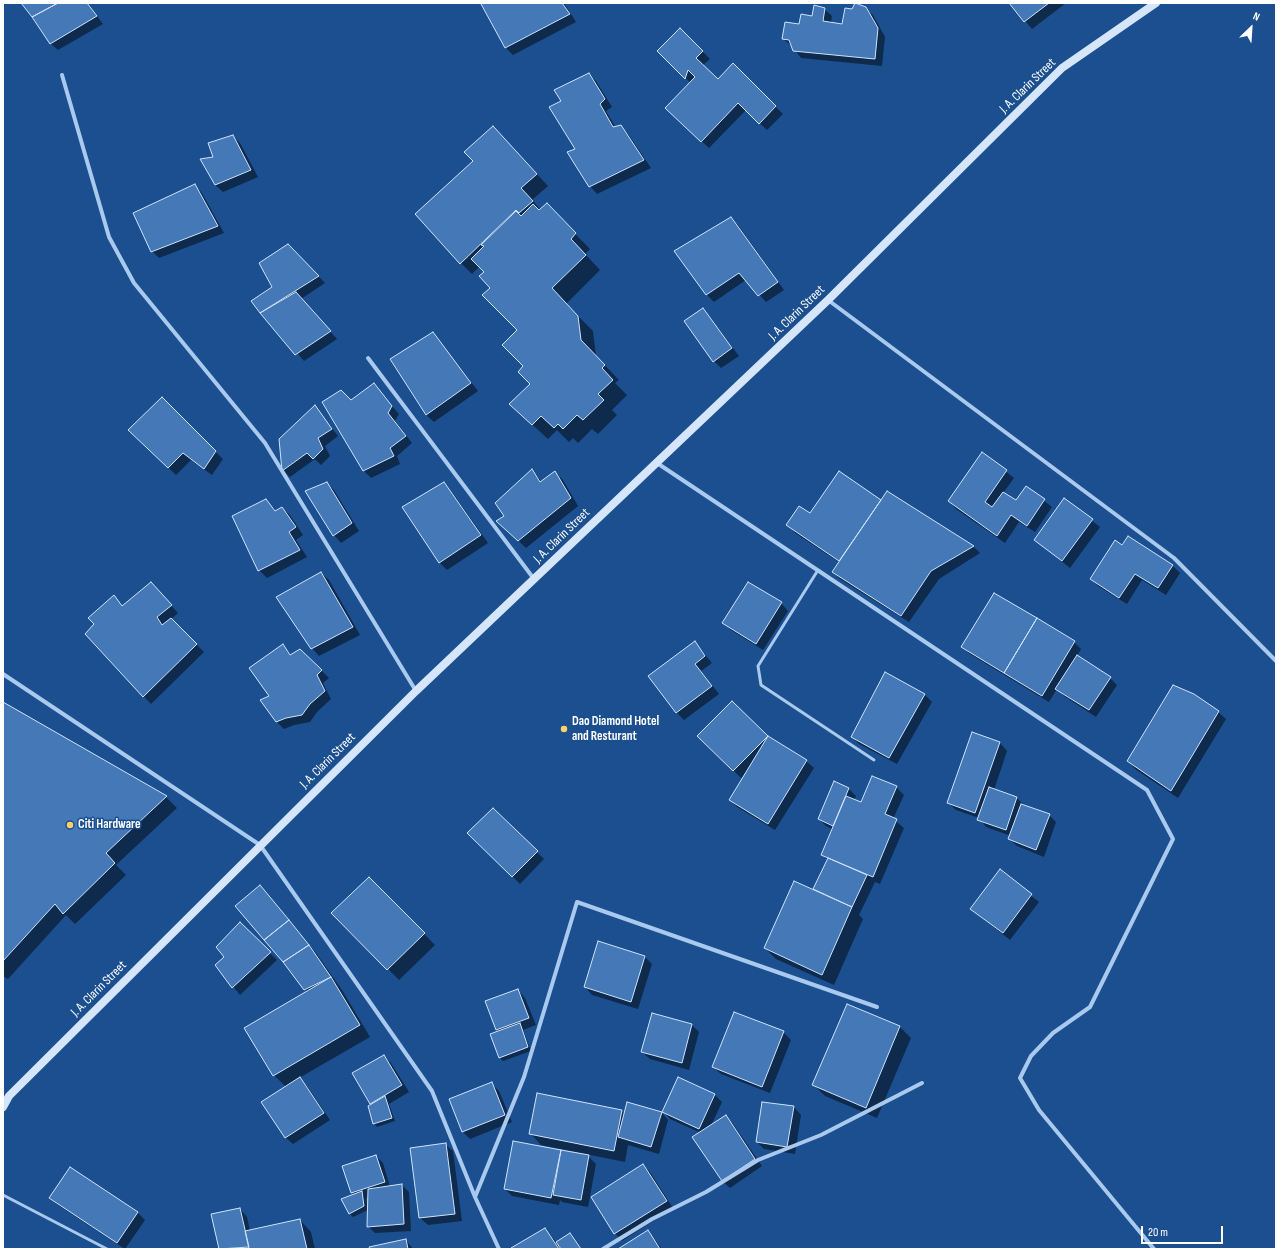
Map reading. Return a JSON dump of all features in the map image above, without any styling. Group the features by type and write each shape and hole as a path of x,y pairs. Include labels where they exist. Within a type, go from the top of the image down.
{"main road":[{"name":"J. A. Clarin Street","path":"3,1107 9,1096 416,691 828,300 1062,68 1156,3"}],"street":[{"path":"62,75 108,237 134,283 265,443 416,691"},
{"path":"828,300 1174,558 1276,661"},
{"path":"368,358 534,579"},
{"path":"657,463 1147,790 1173,839 1090,1007 1053,1033 1031,1056 1020,1078 1038,1110 1154,1249"},
{"path":"3,674 260,845 432,1091 475,1197 499,1249"},
{"path":"475,1197 524,1077 577,902 877,1007"},
{"path":"603,1249 652,1219 706,1192 758,1160 821,1134 922,1083"}],"lane":[{"path":"818,570 758,666 761,685 874,760"},
{"path":"3,1195 107,1249"}],"building":[{"path":"21,3 58,3 32,17"},
{"path":"58,3 87,3 97,16 50,44 32,17"},
{"path":"562,3 570,14 505,48 481,4"},
{"path":"855,3 866,7 878,28 875,59 793,51 789,40 782,39 785,22 799,24 801,14 812,16 814,5 825,8 823,21 842,24 845,8 852,9"},
{"path":"1009,3 1049,3 1024,22"},
{"path":"680,28 703,51 696,58 718,79 733,63 776,106 759,124 738,103 701,142 665,108 695,77 688,70 685,79 657,51"},
{"path":"589,73 605,99 600,104 613,127 621,125 644,160 589,187 567,152 575,149 549,107 561,101 554,90"},
{"path":"493,126 537,174 521,188 533,201 519,213 516,210 460,264 415,214 473,161 464,152"},
{"path":"233,135 251,170 215,185 200,159 213,157 208,143"},
{"path":"195,184 218,226 151,252 133,213"},
{"path":"547,203 576,233 571,239 586,255 552,288 578,316 581,340 605,365 602,368 613,380 598,394 604,400 583,420 577,415 563,429 558,424 554,428 541,416 532,425 509,404 530,384 518,372 523,366 502,345 517,330 482,295 490,288 479,276 484,272 471,259 484,246 481,245 516,211 521,216 533,204 539,210"},
{"path":"731,217 778,282 758,296 739,273 706,295 674,251"},
{"path":"288,244 319,276 260,313 251,301 272,287 259,263"},
{"path":"296,292 331,331 295,355 260,313"},
{"path":"703,308 732,348 713,362 684,321"},
{"path":"433,332 471,383 426,415 390,359"},
{"path":"374,383 392,406 388,413 406,436 390,448 394,456 363,471 322,402 341,390 351,400"},
{"path":"162,397 216,451 204,469 183,453 168,468 128,430"},
{"path":"315,405 332,429 318,438 323,449 313,459 307,453 282,471 279,439"},
{"path":"982,452 1007,470 985,502 992,507 1003,492 1016,500 1026,486 1045,499 1027,526 1011,515 997,536 948,501"},
{"path":"532,469 540,482 555,471 571,498 518,541 496,521 504,516 495,503"},
{"path":"839,471 881,500 839,561 786,525 799,506 810,513"},
{"path":"327,482 352,523 333,536 305,491"},
{"path":"444,482 481,535 439,563 402,507"},
{"path":"887,491 974,546 931,571 901,616 832,572"},
{"path":"1064,498 1093,519 1062,561 1034,540"},
{"path":"266,499 275,511 282,507 296,527 289,532 300,550 258,571 232,516"},
{"path":"1128,536 1173,565 1158,588 1135,574 1119,598 1090,579 1115,540 1122,545"},
{"path":"321,572 353,627 311,649 276,597"},
{"path":"151,582 172,605 157,617 162,625 171,618 197,644 143,697 85,634 94,624 88,618 114,595 122,606"},
{"path":"748,582 782,602 756,644 722,623"},
{"path":"994,593 1037,618 1004,673 961,647"},
{"path":"1037,618 1075,641 1042,696 1004,673"},
{"path":"695,641 705,656 695,664 712,686 676,713 648,676"},
{"path":"283,644 290,655 300,649 322,670 317,675 325,691 310,704 302,715 286,718 276,722 260,700 269,696 249,668"},
{"path":"1077,655 1111,677 1089,710 1055,689"},
{"path":"885,672 925,694 889,758 851,737"},
{"path":"1173,685 1194,694 1219,711 1171,791 1127,761"},
{"path":"732,701 768,736 733,771 697,736"},
{"name":"Citi Hardware","path":"3,702 167,796 106,853 115,863 63,914 55,904 3,961"},
{"path":"972,732 1000,742 975,813 947,803"},
{"path":"768,736 807,760 768,824 729,800"},
{"path":"872,776 897,786 885,814 897,819 873,877 821,855 846,796 861,802"},
{"path":"834,781 849,788 833,826 818,819"},
{"path":"989,787 1017,797 1006,830 977,820"},
{"path":"1021,804 1050,814 1036,850 1008,839"},
{"path":"493,808 538,851 512,877 467,833"},
{"path":"828,858 867,875 852,907 813,889"},
{"path":"1000,869 1032,894 1003,933 970,909"},
{"path":"369,877 425,933 387,970 331,913"},
{"path":"794,881 852,907 822,975 764,948"},
{"path":"260,885 289,920 264,940 235,906"},
{"path":"289,920 309,945 283,962 264,940"},
{"path":"240,922 271,952 232,988 215,965 224,957 216,947"},
{"path":"598,941 645,956 631,1002 584,987"},
{"path":"309,945 331,977 304,990 283,962"},
{"path":"331,977 360,1025 273,1076 244,1028"},
{"path":"518,989 529,1018 496,1030 485,1001"},
{"path":"847,1004 900,1026 866,1108 812,1085"},
{"path":"734,1012 784,1031 762,1087 712,1067"},
{"path":"652,1013 692,1024 682,1063 641,1052"},
{"path":"520,1023 528,1047 499,1058 490,1034"},
{"path":"384,1055 402,1085 370,1104 352,1073"},
{"path":"300,1077 324,1113 285,1138 261,1102"},
{"path":"678,1077 715,1094 699,1129 662,1112"},
{"path":"492,1082 505,1115 462,1132 449,1099"},
{"path":"537,1093 622,1110 614,1151 529,1134"},
{"path":"385,1096 392,1118 373,1124 368,1106"},
{"path":"627,1102 662,1112 651,1147 618,1137"},
{"path":"762,1102 794,1106 787,1147 756,1142"},
{"path":"726,1115 755,1159 722,1181 692,1137"},
{"path":"513,1141 561,1150 551,1198 504,1189"},
{"path":"446,1143 455,1214 419,1218 410,1148"},
{"path":"561,1150 589,1155 581,1200 553,1195"},
{"path":"376,1155 385,1182 351,1193 342,1166"},
{"path":"643,1164 667,1201 614,1234 591,1197"},
{"path":"70,1167 138,1212 117,1243 49,1198"},
{"path":"402,1184 404,1224 367,1227 368,1189"},
{"path":"362,1191 364,1206 349,1214 341,1199"},
{"path":"240,1208 249,1247 219,1249 211,1214"},
{"path":"300,1219 307,1249 249,1249 245,1231"},
{"path":"545,1228 559,1249 511,1248"},
{"path":"648,1230 660,1249 618,1249"},
{"path":"570,1233 581,1249 561,1249 556,1242"},
{"path":"406,1239 408,1249 370,1249 369,1247"}],"place":[{"name":"Dao Diamond Hotel and Resturant","path":"564,729"},
{"name":"Citi Hardware","path":"70,825"}]}
